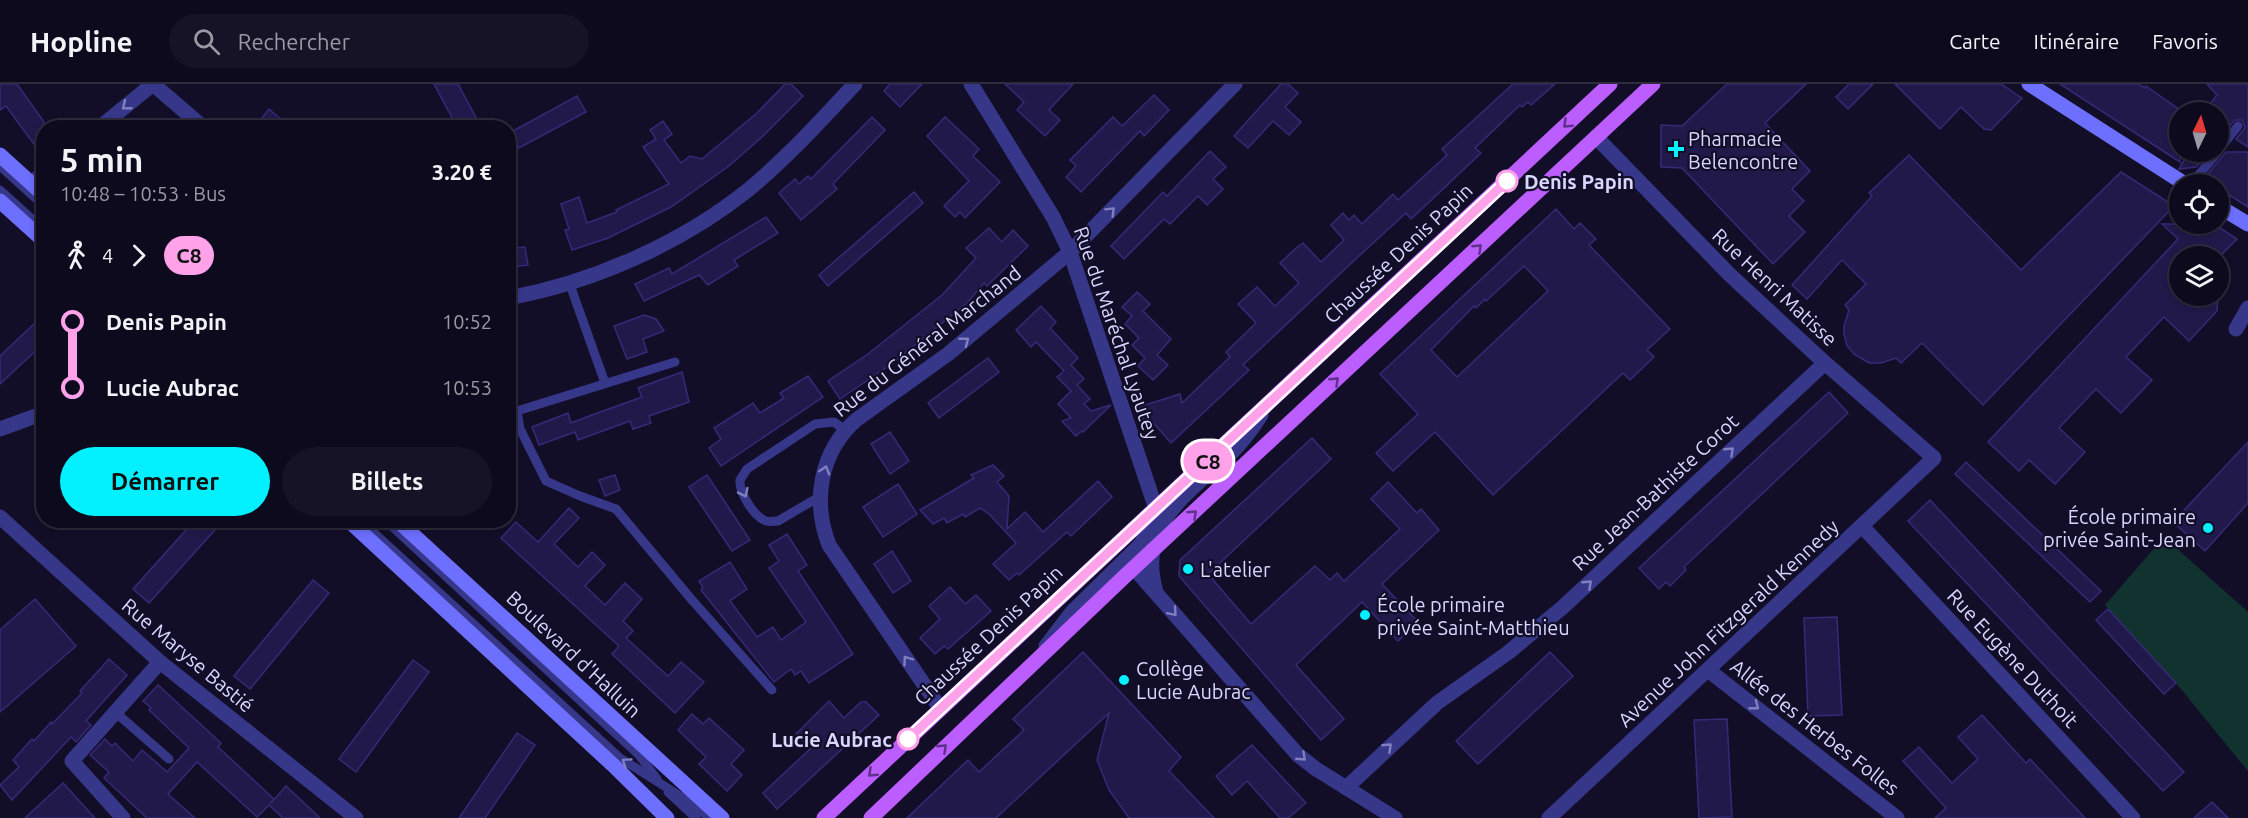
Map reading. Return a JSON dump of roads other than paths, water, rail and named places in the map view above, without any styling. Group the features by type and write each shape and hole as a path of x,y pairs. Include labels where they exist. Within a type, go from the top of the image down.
{"main road":[{"name":"Chaussée Denis Papin","path":"824,818 1610,84"},
{"name":"Chaussée Denis Papin","path":"871,818 1152,551 1653,84"},
{"path":"2029,84 2169,174"},
{"path":"0,156 36,188"},
{"path":"0,201 36,234"},
{"path":"2229,213 2248,224"},
{"path":"357,528 613,765 667,818"},
{"name":"Boulevard d'Halluin","path":"407,528 722,818"}],"street":[{"path":"109,120 153,84 195,120"},
{"path":"516,296 569,282 640,255 713,216 764,177 855,84"},
{"name":"Rue du Maréchal Lyautey","path":"971,84 1053,217 1070,252 1156,509"},
{"name":"Rue du Général Marchand","path":"940,708 835,556 824,534 819,497 827,462 845,430 970,337 1070,252 1235,84"},
{"name":"Rue Henri Matisse","path":"1596,138 1729,274 1825,363 1934,458"},
{"path":"31,183 36,179"},
{"path":"2236,329 2248,308"},
{"name":"Rue Jean-Bathiste Corot","path":"1346,788 1441,699 1509,651 1556,613 1825,363"},
{"name":"Chaussée Denis Papin","path":"1157,594 1151,565 1152,551 1168,513 1236,447 1268,405"},
{"path":"0,429 36,416"},
{"name":"Avenue John Fitzgerald Kennedy","path":"1549,818 1934,458"},
{"name":"Chaussée Denis Papin","path":"1035,662 1072,612 1142,544 1152,526 1156,509"},
{"name":"Rue Maryse Bastié","path":"0,517 160,662 356,818"},
{"name":"Rue Eugène Duthoit","path":"1862,526 2133,818"},
{"path":"1134,568 1299,755 1316,769 1395,818"},
{"path":"123,818 72,761 160,662"},
{"name":"Allée des Herbes Folles","path":"1708,670 1897,818"}],"lane":[{"path":"2229,137 2238,126"},
{"path":"2199,174 2209,162"},
{"path":"0,166 36,199"},
{"path":"0,190 36,223"},
{"path":"569,282 605,383"},
{"path":"675,362 517,411 520,429 546,481 616,509 692,600 772,690"},
{"path":"819,497 778,520 770,522 762,520 756,514 742,491 740,480 747,469 814,424 834,422 845,430"},
{"path":"369,528 620,758 710,818"},
{"path":"394,528 639,755 661,784 696,818"},
{"path":"115,712 169,759"}],"place":[{"name":"Pharmacie Belencontre","path":"1676,149"},
{"name":"Denis Papin","path":"1507,181"},
{"name":"École primaire privée Saint-Jean","path":"2208,528"},
{"name":"L'atelier","path":"1188,569"},
{"name":"École primaire privée Saint-Matthieu","path":"1365,615"},
{"name":"Collège Lucie Aubrac","path":"1124,680"},
{"name":"Lucie Aubrac","path":"908,739"}]}
